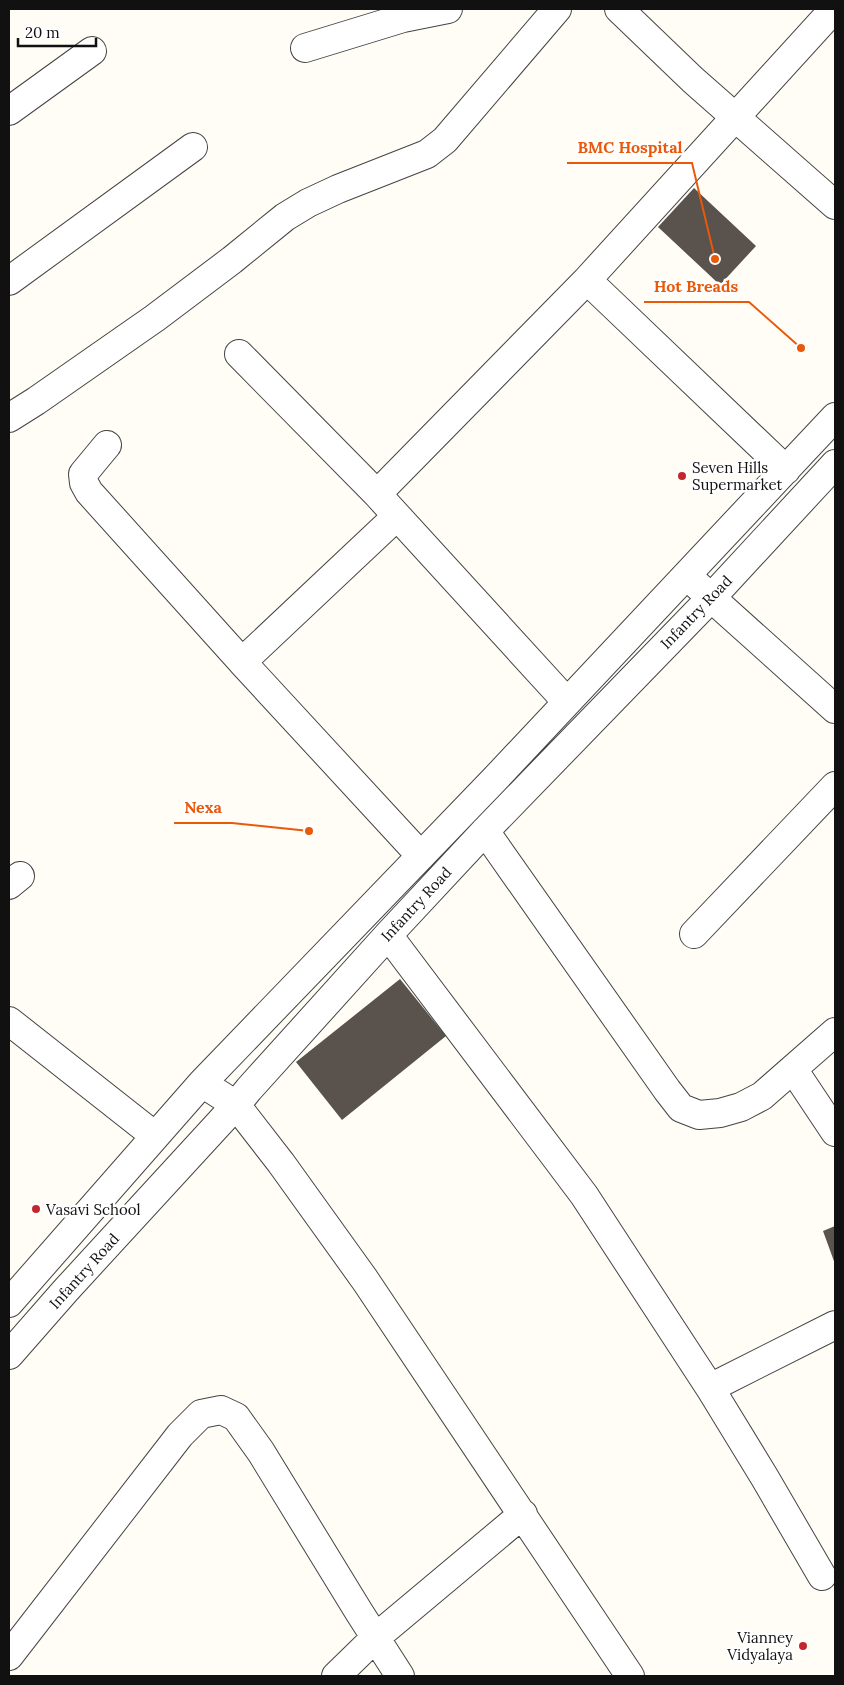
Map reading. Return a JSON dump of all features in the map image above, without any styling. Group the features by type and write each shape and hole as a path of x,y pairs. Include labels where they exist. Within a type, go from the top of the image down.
{"street":[{"path":"305,48 403,18 448,9"},
{"path":"9,418 154,318 232,260 285,217 338,188 427,154 445,140 557,9"},
{"path":"619,9 693,80 835,205"},
{"path":"377,494 587,280 834,9"},
{"path":"9,111 92,51"},
{"path":"9,281 193,147"},
{"path":"587,280 786,470"},
{"path":"240,354 377,494 567,702"},
{"name":"Infantry Road","path":"9,1303 202,1083 421,856 835,417"},
{"path":"107,446 83,474 84,483 89,492 242,662 421,856"},
{"name":"Infantry Road","path":"9,1355 388,935 485,831 710,598 835,464"},
{"path":"242,662 397,516"},
{"path":"687,575 710,598 835,709"},
{"path":"694,934 835,786"},
{"path":"485,831 681,1108 699,1114 720,1113 741,1107 762,1096 835,1032"},
{"path":"388,935 584,1195 710,1388 822,1576"},
{"path":"9,1021 155,1136"},
{"path":"792,1069 835,1132"},
{"path":"202,1083 236,1105 281,1163 365,1280 630,1676"},
{"path":"710,1388 835,1325"},
{"path":"9,1656 180,1435 201,1414 221,1410 236,1417 261,1452 400,1676"},
{"path":"336,1676 375,1638 522,1514"}],"building":[{"path":"694,188 756,246 720,285 658,227"},
{"path":"400,979 446,1036 342,1120 296,1062"},
{"path":"835,1226 835,1264 823,1231"}],"place":[{"name":"BMC Hospital","path":"715,259"},
{"name":"Hot Breads","path":"801,348"},
{"name":"Seven Hills Supermarket","path":"682,476"},
{"name":"Nexa","path":"309,831"},
{"name":"Vasavi School","path":"36,1209"},
{"name":"Vianney Vidyalaya","path":"803,1646"}]}
